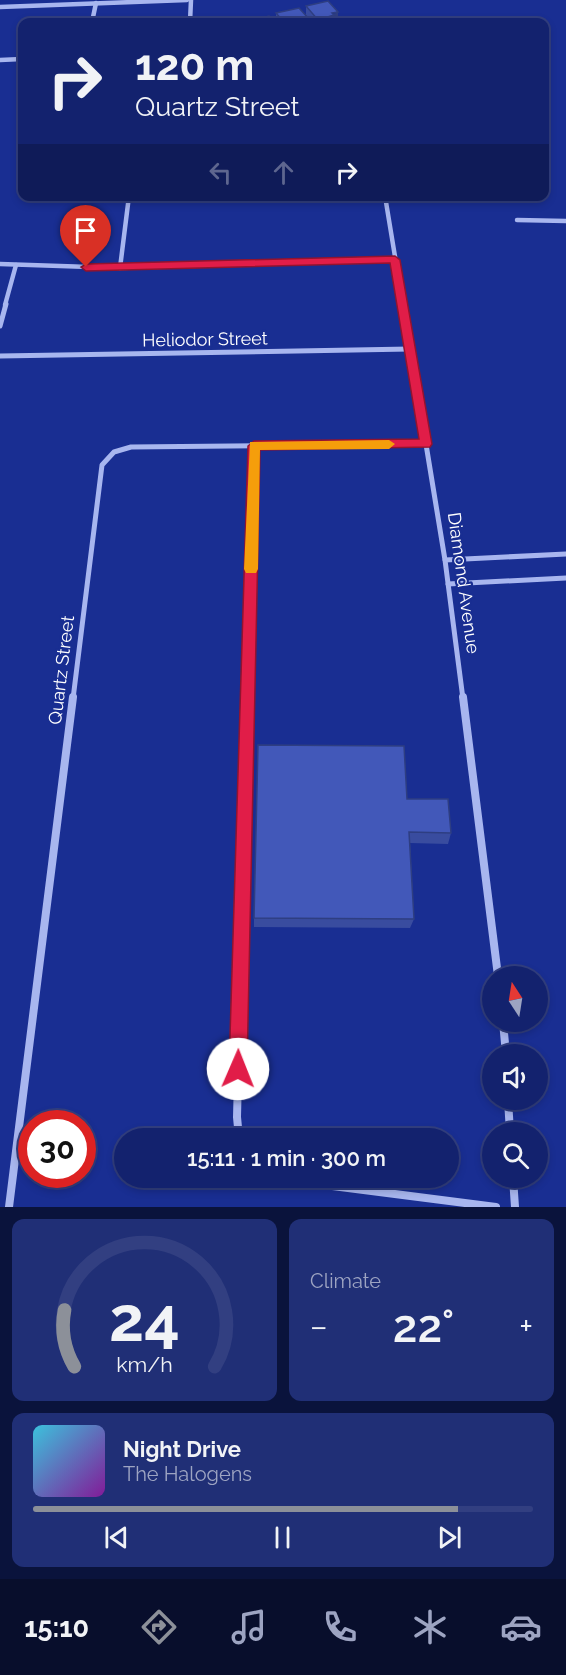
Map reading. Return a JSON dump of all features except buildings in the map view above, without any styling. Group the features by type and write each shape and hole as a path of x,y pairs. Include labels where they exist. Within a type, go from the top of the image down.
{"street":[{"path":"0,7 189,0 190,18"},
{"path":"93,18 96,3"},
{"path":"0,60 18,59"},
{"path":"120,268 128,201"},
{"name":"Diamond Avenue","path":"386,201 445,560 497,966"},
{"path":"517,220 566,220"},
{"path":"0,264 120,268 395,260"},
{"path":"0,326 16,265"},
{"name":"Heliodor Street","path":"0,356 410,349"},
{"name":"Quartz Street","path":"9,1207 102,465 112,452 131,447 426,444"},
{"path":"238,1128 254,446"},
{"path":"445,560 566,555"},
{"path":"448,584 566,578"},
{"path":"348,1188 496,1207"},
{"path":"514,1188 515,1207"}],"slow traffic":[{"path":"251,569 254,446 389,444"}],"route":[{"path":"86,267 395,260 426,444 254,446 238,1069"}]}
